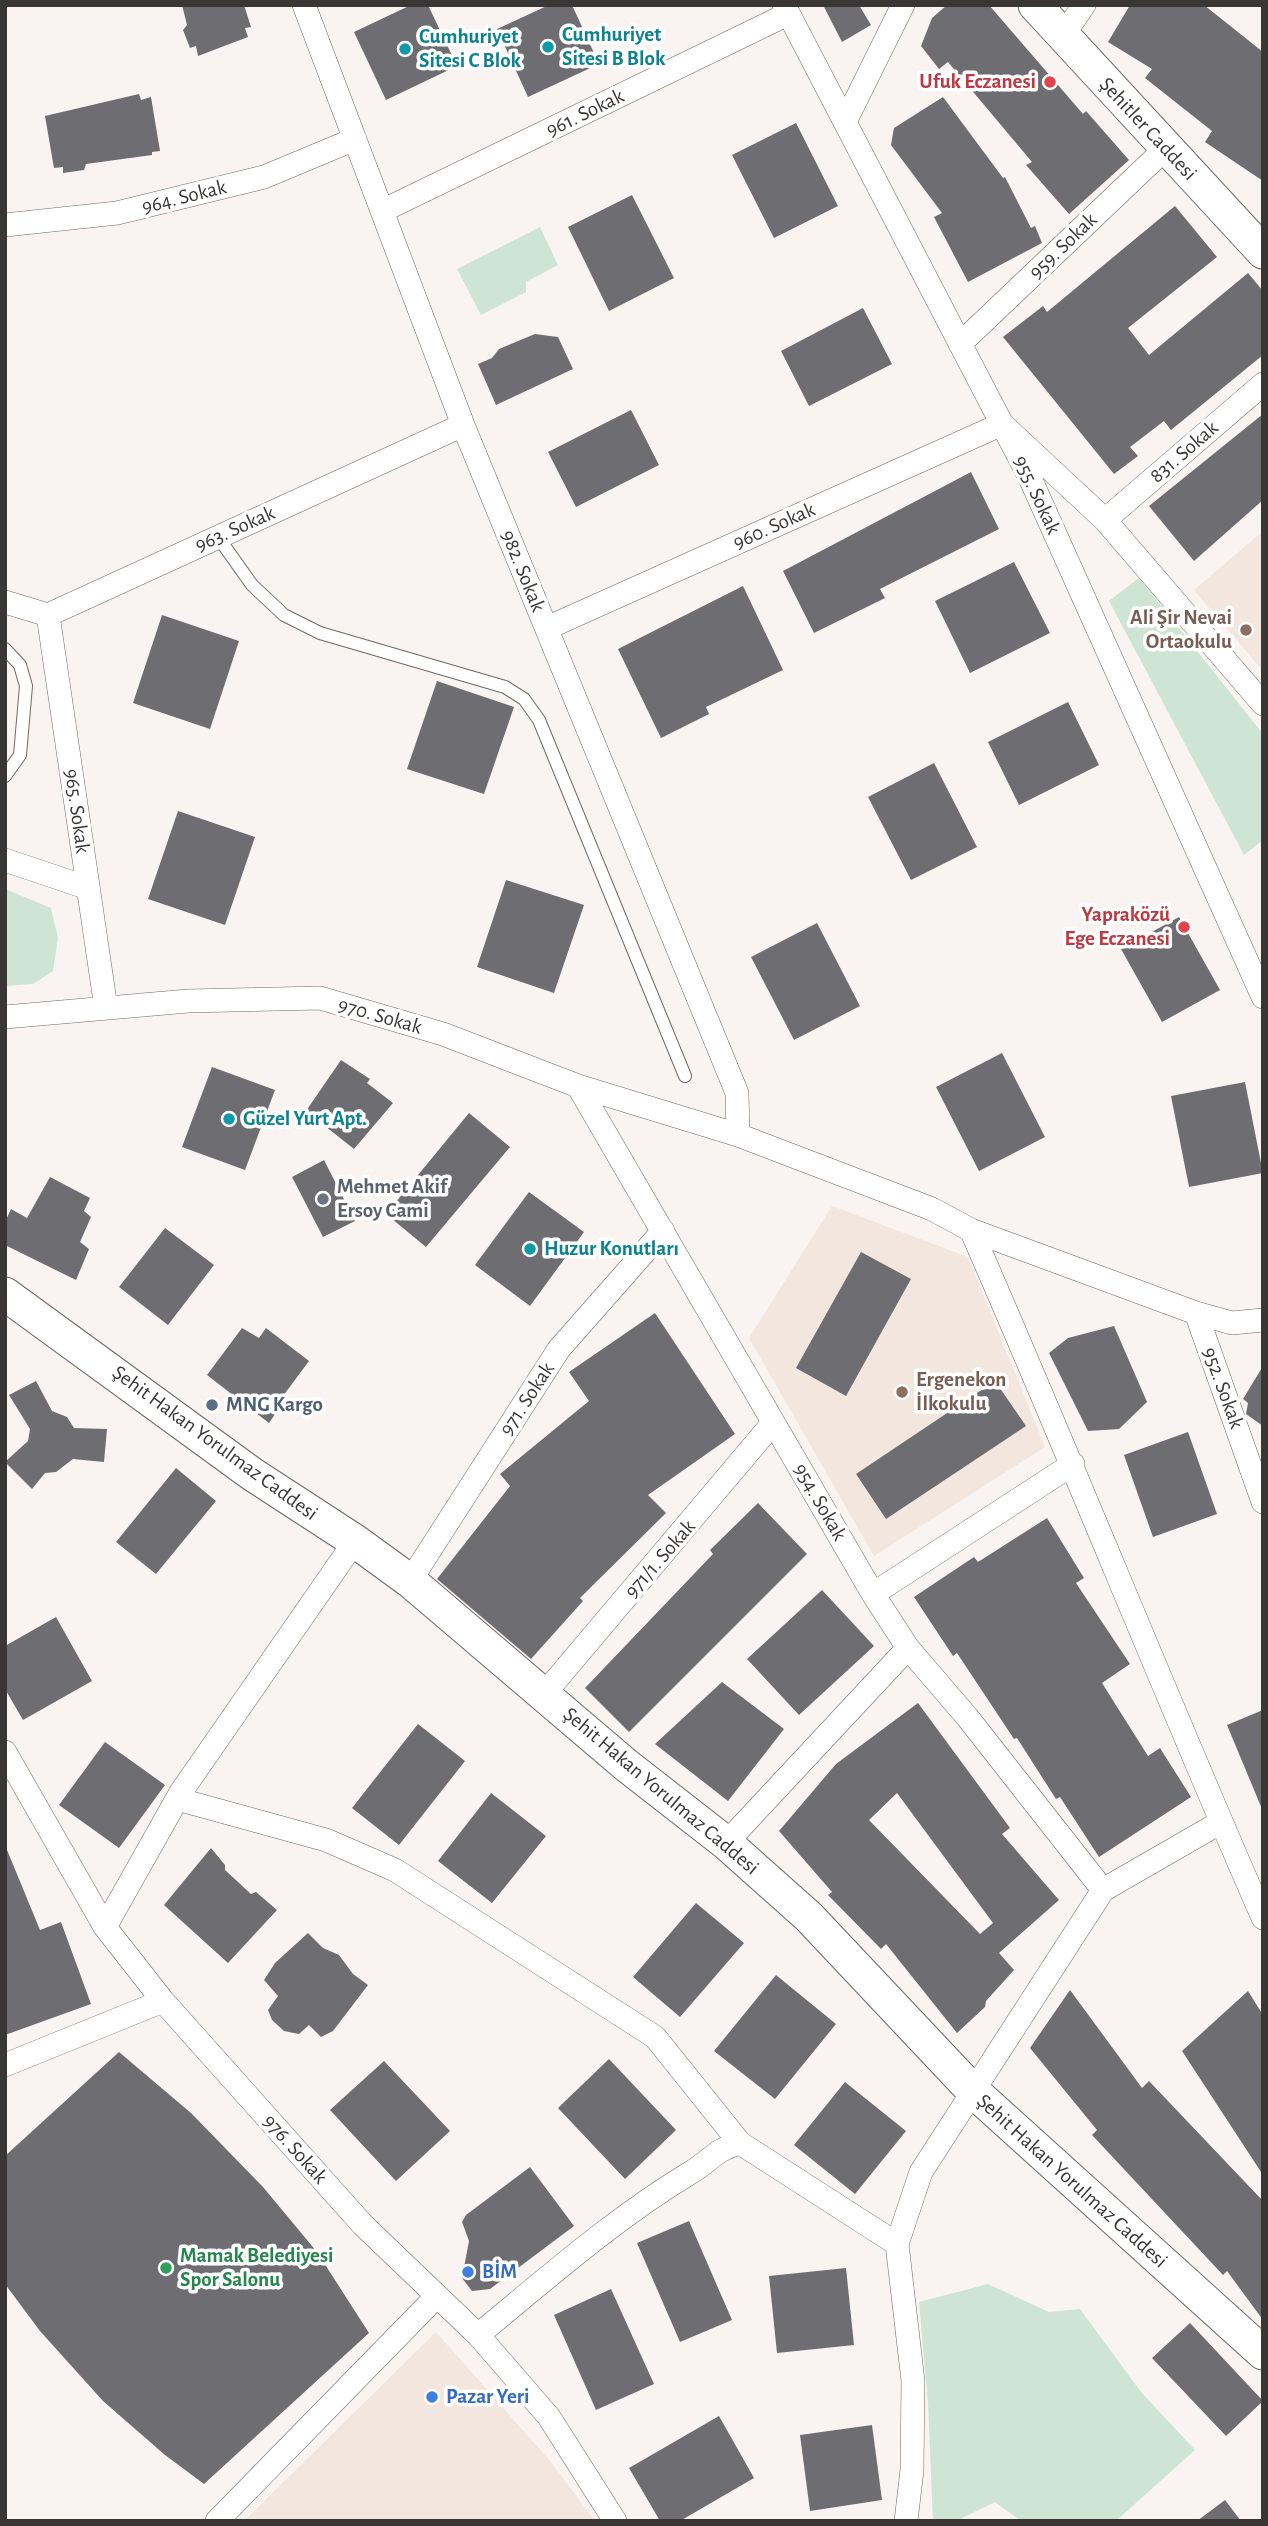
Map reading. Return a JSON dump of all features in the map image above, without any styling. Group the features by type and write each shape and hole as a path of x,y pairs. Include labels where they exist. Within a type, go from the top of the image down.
{"street":[{"name":"982. Sokak","path":"304,5 463,425 737,1093 738,1135"},
{"path":"845,122 903,5"},
{"name":"Şehitler Caddesi","path":"1035,5 1263,252"},
{"path":"1062,37 1084,5"},
{"name":"955. Sokak","path":"786,10 1036,490 1263,997"},
{"name":"961. Sokak","path":"382,211 786,10"},
{"name":"964. Sokak","path":"5,225 117,213 237,184 264,177 355,139"},
{"name":"959. Sokak","path":"960,344 1166,148"},
{"name":"831. Sokak","path":"1105,520 1263,384"},
{"path":"1002,424 1105,520 1263,704"},
{"name":"960. Sokak","path":"547,628 1002,424"},
{"name":"963. Sokak","path":"48,614 463,425"},
{"path":"5,602 48,614"},
{"name":"965. Sokak","path":"48,614 106,1008"},
{"path":"5,860 88,888"},
{"name":"970. Sokak","path":"5,1017 188,1002 320,998 443,1034 578,1087 738,1135 932,1209 971,1230 1196,1313 1232,1323 1263,1320"},
{"name":"954. Sokak","path":"578,1087 873,1594 908,1648 968,1718 1103,1890"},
{"path":"971,1230 1073,1464 1263,1918"},
{"name":"971. Sokak","path":"410,1581 559,1349 663,1231"},
{"name":"Şehit Hakan Yorulmaz Caddesi","path":"5,1294 252,1474 355,1541 410,1581 545,1693 626,1765 726,1843 809,1917 973,2091 1263,2353"},
{"name":"952. Sokak","path":"1196,1313 1257,1470 1263,1502"},
{"name":"971/1. Sokak","path":"545,1693 773,1423"},
{"path":"873,1594 1073,1464"},
{"path":"105,1927 177,1799 355,1541"},
{"path":"726,1843 908,1648"},
{"name":"976. Sokak","path":"5,1752 105,1927 163,2001 363,2225 478,2335 549,2417 615,2521"},
{"path":"177,1799 326,1840 395,1870 655,2037 740,2143 897,2244"},
{"path":"906,2521 912,2470 913,2381 897,2244 921,2172 1103,1890 1221,1822"},
{"path":"5,2065 163,2001"},
{"path":"478,2335 631,2210 694,2170 719,2149 740,2143"},
{"path":"217,2521 437,2296"}],"lane":[{"path":"218,537 252,585 284,615 320,633 505,687 524,699 539,720 684,1076"},
{"path":"5,649 20,665 26,686 20,755 5,776"}],"shaded area":[{"name":"Ali Şir Nevai Ortaokulu","path":"1263,531 1263,671 1194,590"},
{"name":"Ergenekon İlkokulu","path":"832,1206 968,1257 1045,1447 874,1556 749,1338"},
{"name":"Pazar Yeri","path":"436,2332 551,2462 595,2521 244,2521"}],"green space":[{"path":"540,227 558,265 526,282 526,292 481,315 457,269"},
{"path":"1139,578 1263,734 1263,840 1244,855 1109,601"},
{"path":"5,889 51,908 58,938 53,971 33,984 5,986"},
{"path":"988,2284 1049,2312 1080,2309 1141,2392 1195,2450 1116,2521 1021,2521 995,2502 956,2521 933,2521 928,2403 919,2302"}],"building":[{"path":"182,5 244,5 251,27 245,28 248,37 198,56 196,46 190,48 183,30 187,25"},
{"name":"Cumhuriyet Sitesi C Blok","path":"411,5 428,5 457,66 386,100 354,32"},
{"name":"Cumhuriyet Sitesi B Blok","path":"549,5 572,5 599,64 528,97 497,29"},
{"path":"823,5 859,5 871,25 842,42"},
{"path":"947,5 989,5 1083,114 1086,111 1129,160 1069,214 1026,165 1032,162 948,62 939,69 921,46 932,18"},
{"path":"1130,5 1204,5 1263,52 1263,181 1205,142 1212,131 1145,78 1152,69 1108,42"},
{"path":"139,94 141,100 151,97 160,151 152,152 152,155 86,164 84,170 63,173 63,167 54,168 45,116"},
{"path":"943,97 1003,178 1005,177 1031,228 1035,226 1042,243 968,282 934,217 942,213 891,145 894,128"},
{"path":"796,123 838,206 774,238 732,155"},
{"path":"632,195 674,278 609,311 568,227"},
{"path":"1175,206 1217,257 1128,328 1149,355 1248,273 1263,291 1263,355 1171,430 1164,421 1130,447 1138,456 1114,474 1003,337 1043,306 1047,312"},
{"path":"863,308 892,364 809,406 781,351"},
{"path":"535,334 558,337 573,369 496,405 478,364 492,358 499,349"},
{"path":"631,410 659,465 576,507 548,452"},
{"path":"1263,414 1263,500 1194,561 1149,506"},
{"path":"971,472 999,529 880,589 885,598 814,633 783,571"},
{"path":"1014,562 1050,633 970,673 935,601"},
{"path":"743,586 783,670 706,707 709,714 661,738 618,649"},
{"path":"162,615 239,641 210,729 133,703"},
{"path":"437,681 514,707 484,794 407,769"},
{"path":"1068,702 1099,765 1019,805 988,742"},
{"path":"934,763 977,847 911,880 868,797"},
{"path":"178,811 255,837 225,925 148,899"},
{"path":"506,880 584,905 554,993 477,967"},
{"path":"1179,917 1220,990 1162,1022 1121,949"},
{"path":"817,923 860,1006 794,1040 751,957"},
{"path":"1002,1053 1045,1137 979,1171 936,1087"},
{"path":"341,1060 370,1079 367,1083 393,1103 354,1149 306,1111"},
{"name":"Güzel Yurt Apt.","path":"212,1067 275,1090 245,1170 182,1147"},
{"path":"1245,1082 1263,1173 1189,1187 1171,1096"},
{"path":"469,1113 510,1147 426,1247 386,1214"},
{"name":"Mehmet Akif Ersoy Cami","path":"324,1160 355,1221 323,1237 292,1177"},
{"path":"50,1177 90,1198 84,1211 91,1217 80,1242 89,1249 76,1280 5,1245 5,1222 11,1209 27,1218"},
{"name":"Huzur Konutları","path":"529,1192 584,1232 530,1306 475,1265"},
{"path":"165,1228 214,1265 168,1325 119,1287"},
{"path":"861,1252 911,1279 846,1396 796,1368"},
{"path":"655,1313 735,1434 648,1495 666,1513 580,1598 583,1601 531,1659 437,1579 510,1486 500,1474 589,1401 569,1372"},
{"path":"1114,1326 1147,1402 1119,1429 1088,1431 1049,1353 1068,1338"},
{"path":"242,1328 259,1338 266,1328 309,1361 283,1396 284,1401 269,1423 207,1375"},
{"path":"1263,1366 1263,1426 1246,1414 1248,1403 1243,1399"},
{"path":"36,1381 52,1411 67,1417 74,1428 107,1429 104,1462 73,1459 56,1472 45,1473 32,1489 5,1462 28,1441 30,1429 9,1395"},
{"path":"995,1381 1026,1426 886,1519 856,1474"},
{"path":"1188,1432 1217,1514 1153,1537 1124,1455"},
{"path":"176,1468 216,1501 156,1574 116,1542"},
{"path":"758,1503 807,1554 629,1732 585,1688 713,1554 710,1550"},
{"path":"1047,1518 1084,1578 1076,1583 1130,1664 1102,1683 1148,1756 1160,1748 1191,1797 1099,1857 1060,1797 1056,1799 1017,1738 1014,1739 957,1653 953,1656 914,1597 974,1557 978,1562"},
{"path":"822,1590 874,1646 799,1715 747,1659"},
{"path":"56,1617 92,1681 23,1720 5,1689 5,1646"},
{"path":"722,1682 784,1729 728,1801 655,1744"},
{"path":"918,1703 1010,1828 1002,1834 1059,1900 999,1953 1014,1970 986,2001 985,2007 957,2033 886,1944 881,1949 828,1895 832,1892 779,1831 836,1764","holes":["897,1793 993,1923 980,1934 869,1820"]},
{"path":"1263,1710 1263,1809 1262,1809 1227,1725"},
{"path":"418,1724 465,1761 399,1845 352,1808"},
{"path":"105,1742 165,1785 119,1848 59,1805"},
{"path":"491,1793 546,1836 492,1903 438,1861"},
{"path":"5,1845 40,1930 61,1922 91,2004 5,2035"},
{"path":"211,1848 225,1865 225,1870 251,1894 256,1892 277,1910 228,1963 164,1905"},
{"path":"696,1903 744,1943 680,2017 633,1977"},
{"path":"308,1933 323,1948 339,1955 353,1974 368,1985 333,2031 321,2037 309,2025 299,2034 284,2031 272,2020 268,2010 278,1996 264,1980 275,1963"},
{"path":"776,1975 836,2024 775,2099 714,2051"},
{"path":"1070,1990 1142,2088 1149,2081 1263,2201 1263,2320 1227,2271 1223,2275 1092,2135 1097,2130 1030,2048"},
{"path":"1248,1991 1263,2015 1263,2175 1182,2051"},
{"name":"Mamak Belediyesi Spor Salonu","path":"119,2052 191,2113 263,2187 317,2252 369,2333 204,2484 165,2455 103,2401 40,2331 5,2284 5,2156"},
{"path":"609,2059 676,2130 625,2179 558,2108"},
{"path":"384,2061 450,2131 396,2181 330,2110"},
{"path":"845,2082 906,2131 855,2194 794,2145"},
{"path":"530,2167 574,2226 490,2289 472,2291 462,2278 469,2241 462,2222 466,2215"},
{"path":"689,2221 732,2320 680,2342 637,2243"},
{"path":"846,2268 854,2345 777,2353 769,2276"},
{"path":"611,2289 654,2384 596,2410 554,2315"},
{"path":"1190,2323 1263,2401 1226,2436 1152,2358"},
{"path":"719,2416 754,2478 680,2521 660,2521 629,2468"},
{"path":"872,2425 882,2500 810,2511 800,2435"},
{"path":"1225,2500 1241,2521 1197,2521"}],"place":[{"name":"Cumhuriyet Sitesi B Blok","path":"548,47"},
{"name":"Cumhuriyet Sitesi C Blok","path":"405,49"},
{"name":"Ufuk Eczanesi","path":"1050,82"},
{"name":"Ali Şir Nevai Ortaokulu","path":"1246,630"},
{"name":"Yapraközü Ege Eczanesi","path":"1184,927"},
{"name":"Güzel Yurt Apt.","path":"229,1119"},
{"name":"Mehmet Akif Ersoy Cami","path":"323,1199"},
{"name":"Huzur Konutları","path":"530,1249"},
{"name":"Ergenekon İlkokulu","path":"902,1392"},
{"name":"MNG Kargo","path":"212,1405"},
{"name":"Mamak Belediyesi Spor Salonu","path":"166,2268"},
{"name":"BİM","path":"468,2272"},
{"name":"Pazar Yeri","path":"432,2397"}]}
